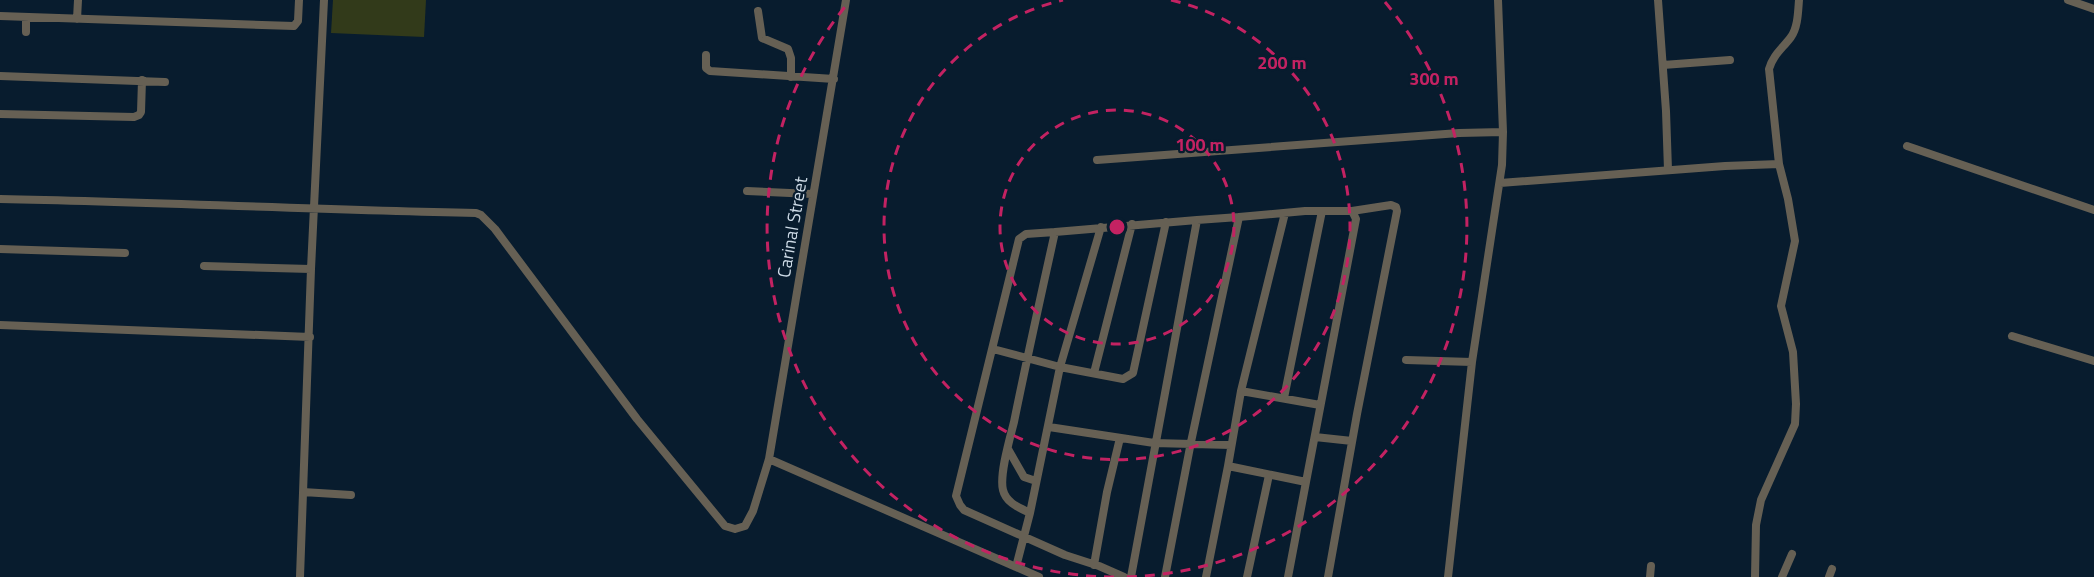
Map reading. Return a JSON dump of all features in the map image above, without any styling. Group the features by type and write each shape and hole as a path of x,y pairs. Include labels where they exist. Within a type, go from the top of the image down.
{"street":[{"path":"77,19 78,0"},
{"path":"0,16 294,26 298,21 299,0"},
{"path":"300,577 311,269 324,0"},
{"name":"Carinal Street","path":"315,210 476,213 481,215 495,229 638,419 725,526 735,529 745,526 753,511 769,459 846,0"},
{"path":"1448,577 1472,362 1500,183 1503,132 1498,0"},
{"path":"1658,0 1668,170"},
{"path":"1755,577 1756,525 1761,500 1795,424 1793,352 1781,306 1795,241 1779,164 1769,69 1772,58 1792,36 1796,27 1799,0"},
{"path":"2068,0 2094,9"},
{"path":"758,11 762,38 786,47 790,53 791,77"},
{"path":"26,17 26,32"},
{"path":"706,55 706,68 710,71 834,79"},
{"path":"1663,65 1730,60"},
{"path":"0,76 165,82"},
{"path":"0,114 134,117 141,112 142,80"},
{"path":"1097,160 1503,132"},
{"path":"1907,146 2094,210"},
{"path":"1500,183 1779,164"},
{"path":"747,190 812,194"},
{"path":"0,199 315,210"},
{"path":"1124,577 1077,560 964,510 956,496 1019,239 1026,234 1132,224 1284,213 1352,211 1391,205 1396,207 1397,211 1328,577"},
{"path":"1284,398 1323,211"},
{"path":"1288,577 1356,219 1352,211"},
{"path":"1206,577 1241,391 1284,213"},
{"path":"1165,577 1239,217"},
{"path":"1131,577 1197,220"},
{"path":"993,348 1060,367 1123,379 1133,373 1166,222"},
{"path":"1094,373 1132,224"},
{"path":"1016,567 1049,427 1060,367 1101,227"},
{"path":"1030,513 1015,506 1002,487 1026,357 1055,232"},
{"path":"0,249 125,253"},
{"path":"204,266 311,269"},
{"path":"0,325 310,336"},
{"path":"2012,336 2094,361"},
{"path":"1406,360 1472,362"},
{"path":"1241,391 1320,405"},
{"path":"1049,427 1154,443 1191,442 1231,445"},
{"path":"1315,437 1352,441"},
{"path":"1094,565 1107,492 1120,438"},
{"path":"1008,449 1024,477 1036,481"},
{"path":"769,459 1039,577"},
{"path":"1228,466 1306,482"},
{"path":"1247,577 1269,475"},
{"path":"303,492 351,495"},
{"path":"1782,577 1792,554"},
{"path":"1650,577 1651,566"},
{"path":"1829,577 1832,568"}],"green space":[{"path":"333,0 426,0 424,37 331,33"}]}
